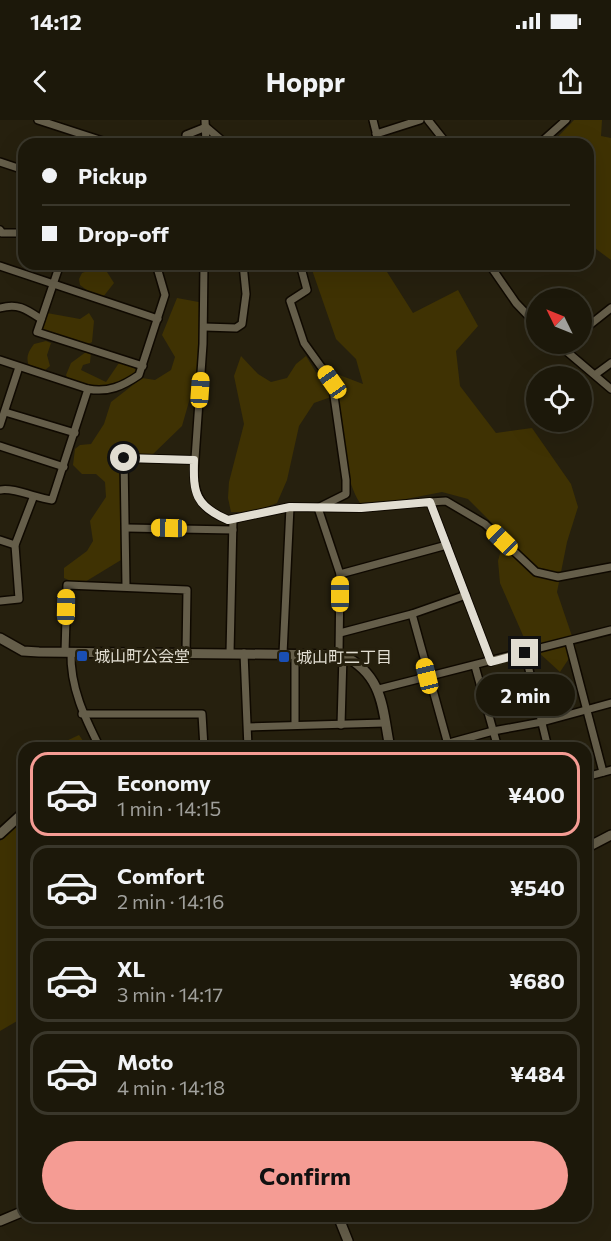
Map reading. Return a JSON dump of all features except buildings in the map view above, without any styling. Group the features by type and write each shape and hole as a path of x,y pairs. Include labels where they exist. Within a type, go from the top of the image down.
{"street":[{"path":"38,120 93,138"},
{"path":"373,120 377,138"},
{"path":"376,134 420,120"},
{"path":"428,120 442,138"},
{"path":"546,138 566,120"},
{"path":"186,138 186,135 206,124 220,138"},
{"path":"0,162 18,168"},
{"path":"0,230 2,233 18,233"},
{"path":"0,266 158,319"},
{"path":"58,270 37,332 143,366"},
{"path":"0,360 88,389 98,391 123,386 139,375 158,319 165,295 158,270"},
{"path":"204,270 204,327 194,460 194,489 201,504 216,514 233,519 290,507 361,508 446,501 485,524 536,573 558,577 611,567"},
{"path":"204,327 236,328 242,324 246,294 244,270"},
{"path":"302,270 307,290 290,302 304,343 332,382 346,480 346,494 318,508"},
{"path":"493,270 526,313"},
{"path":"0,308 13,304 23,307 41,319"},
{"path":"592,323 611,309"},
{"path":"573,354 611,389"},
{"path":"596,374 611,363"},
{"path":"0,425 19,367"},
{"path":"0,490 8,488 33,498 52,500 88,389"},
{"path":"5,412 75,433"},
{"path":"0,446 64,467"},
{"path":"126,586 127,528 124,458 194,460"},
{"path":"0,601 19,599 15,545 33,498"},
{"path":"430,502 491,662"},
{"path":"283,654 290,507"},
{"path":"318,508 340,574 341,725"},
{"path":"230,653 233,519"},
{"path":"127,528 233,530"},
{"path":"0,540 15,545"},
{"path":"340,574 447,545"},
{"path":"97,742 82,714 68,652 67,585 186,590 186,653"},
{"path":"340,633 412,614 466,595"},
{"path":"412,614 427,676 448,742"},
{"path":"379,689 611,630"},
{"path":"0,638 23,651 341,654 363,669 379,689 389,742"},
{"path":"569,642 603,772"},
{"path":"244,653 248,742"},
{"path":"525,653 547,742"},
{"path":"295,654 295,725"},
{"path":"475,666 496,742"},
{"path":"461,742 493,731 542,722 611,703"},
{"path":"82,714 202,714 204,742"},
{"path":"248,727 385,723"},
{"path":"592,775 611,770"},
{"path":"0,834 18,818"},
{"path":"592,845 611,835"},
{"path":"0,1221 18,1214"},
{"path":"340,1222 348,1241"}],"shaded area":[{"path":"574,120 602,120 601,136 611,138 611,260 594,247 594,138 557,138"},
{"path":"90,270 103,270 114,283 103,297 96,297 80,285 79,279 82,273"},
{"path":"312,270 386,270 413,313 458,290 478,326 456,351 460,386 496,433 526,429 526,432 535,432 571,484 578,507 567,542 557,592 576,648 560,672 525,640 500,583 498,561 505,536 468,499 442,492 401,500 360,503 351,485 346,463 334,373 363,384 356,359 336,339"},
{"path":"177,298 204,303 200,388 190,398 182,426 152,455 123,455 126,513 121,560 80,585 64,578 64,568 87,551 93,541 90,521 106,497 105,482 96,474 82,474 73,465 75,449 80,445 91,444 104,424 111,402 142,378 155,380 171,370 175,357 162,335"},
{"path":"47,313 80,319 89,313 94,321 92,342 85,346 40,330"},
{"path":"46,341 51,343 47,355 50,366 44,371 30,368 27,358 30,350 34,344"},
{"path":"86,352 91,352 90,363 83,365 81,370 106,382 119,363 127,363 137,370 128,379 112,388 97,388 68,380 66,375 71,363"},
{"path":"241,356 258,374 271,382 287,378 296,364 306,356 331,397 314,403 299,426 287,480 277,503 253,512 231,512 228,498 229,482 244,424 234,376"},
{"path":"79,735 84,742 64,742"},
{"path":"18,825 18,1020 0,1031 0,841"}],"place":[{"name":"城山町公会堂","path":"82,656"},
{"name":"城山町二丁目","path":"284,657"}],"route":[{"path":"124,458 194,460 194,489 201,504 228,520 290,507 361,508 430,502 491,662 525,653"}]}
